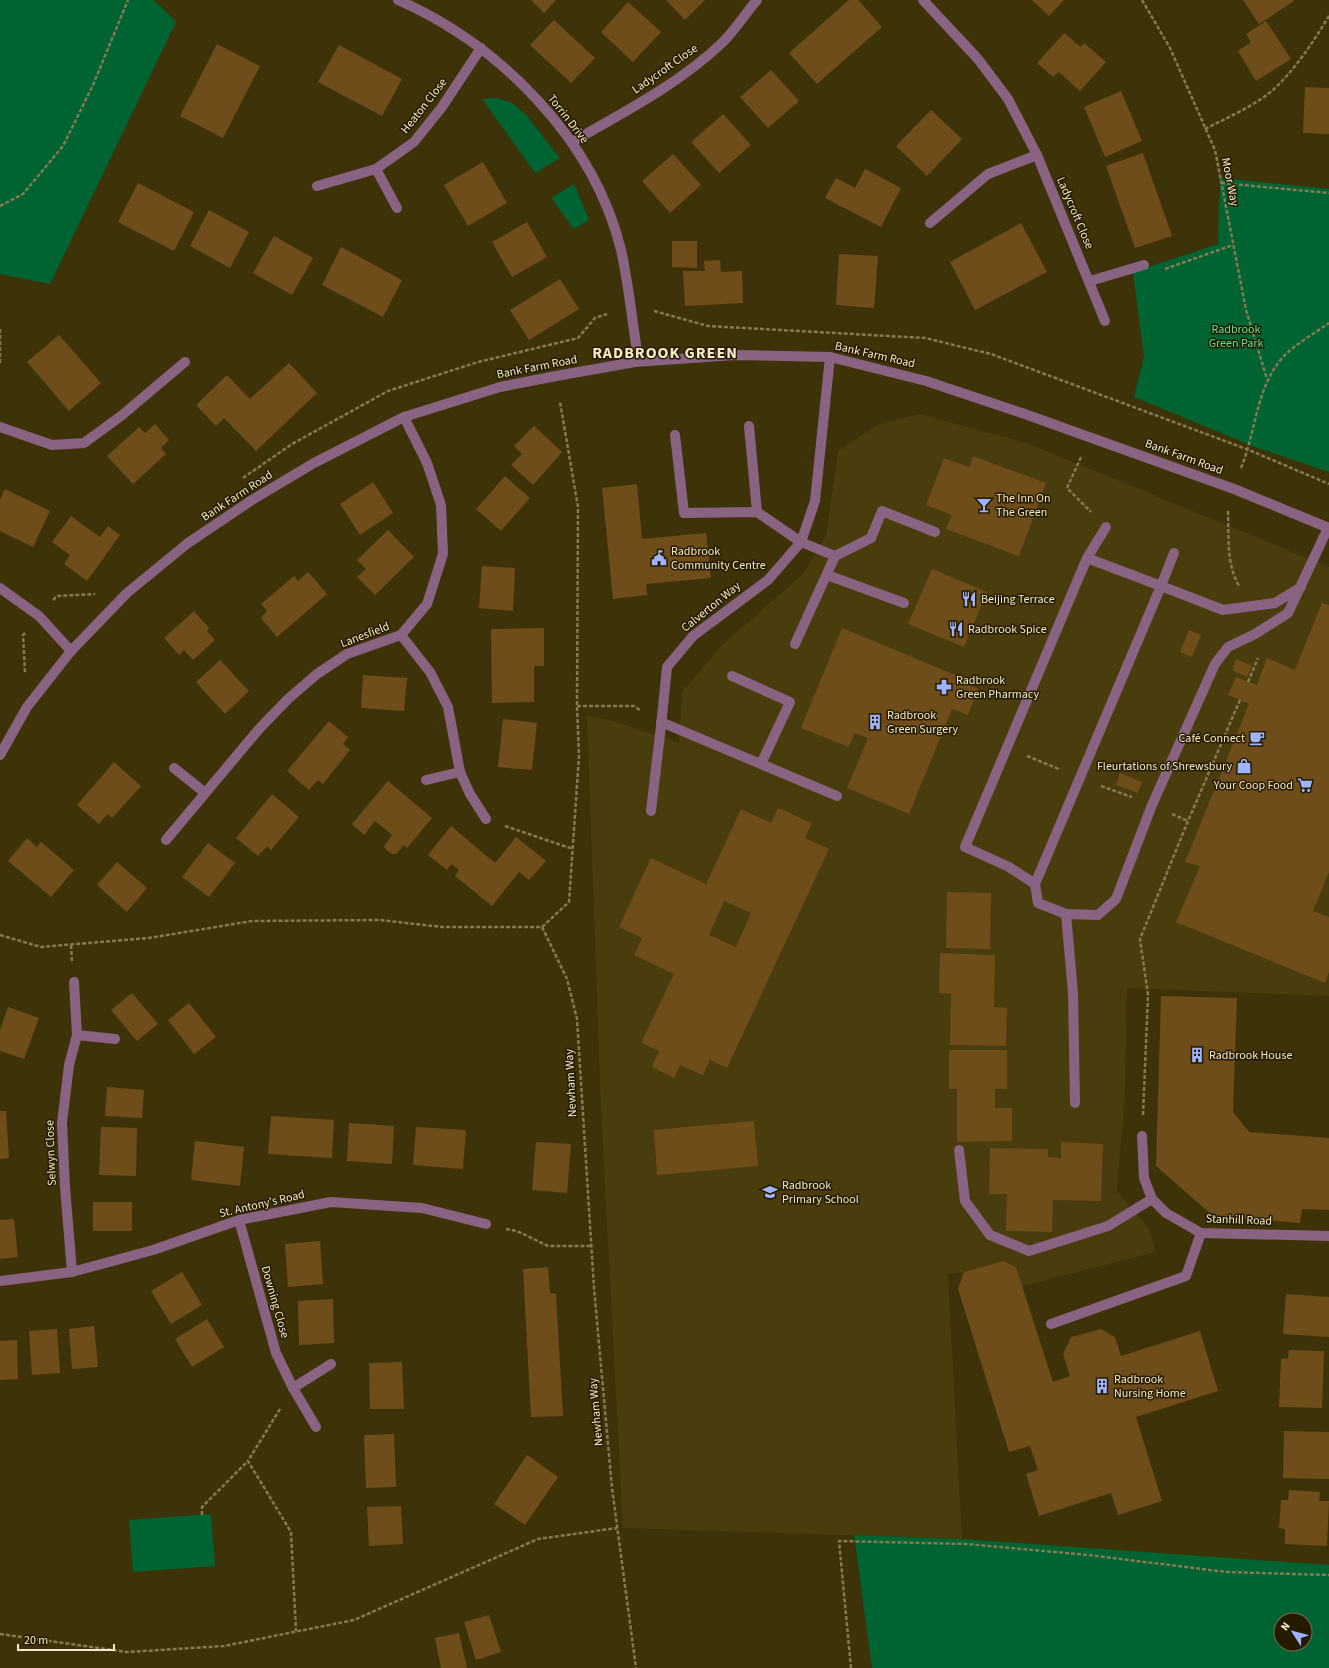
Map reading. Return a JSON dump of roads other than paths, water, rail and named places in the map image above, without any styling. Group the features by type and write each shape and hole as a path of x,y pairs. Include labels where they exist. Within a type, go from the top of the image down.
{"street":[{"name":"Torrin Drive","path":"398,0 428,13 481,48 531,93 572,142 602,196 620,249 638,357 635,362"},
{"name":"Ladycroft Close","path":"572,142 644,101 687,72 723,42 756,0"},
{"name":"Ladycroft Close","path":"923,0 978,59 1008,99 1037,155 1090,281 1105,321"},
{"name":"Heaton Close","path":"317,186 376,169 414,142 442,107 481,48"},
{"path":"930,223 988,174 1037,155"},
{"path":"376,169 397,208"},
{"path":"1090,281 1144,265"},
{"name":"Bank Farm Road","path":"0,755 27,707 71,651 127,593 188,543 252,500 314,463 404,417 500,387 635,362 735,355 830,357 926,381 1022,413 1234,489 1329,528"},
{"name":"Calverton Way","path":"651,811 667,668 693,636 768,580 801,542 815,501 830,357"},
{"path":"0,427 52,445 84,443 121,416 185,362"},
{"name":"Lanesfield","path":"166,840 204,792 259,729 288,699 318,674 347,654 401,635 427,604 443,554 441,505 427,463 404,417"},
{"path":"749,426 757,512"},
{"path":"674,435 684,513 757,512 801,542 835,556"},
{"path":"795,644 835,556 871,538 882,511 935,532"},
{"path":"1035,884 1009,867 965,847 1087,558 1106,527"},
{"path":"1174,553 1035,884 1038,903 1066,914 1098,915 1116,899 1152,805 1215,664 1228,647 1255,634 1288,613 1329,528"},
{"path":"1087,558 1223,610 1274,603 1301,587"},
{"path":"827,575 904,603"},
{"path":"0,588 39,616 71,651"},
{"path":"401,635 430,672 448,707 460,772 470,794 486,819"},
{"path":"732,676 790,702 761,764"},
{"path":"661,724 837,796"},
{"path":"174,768 204,792"},
{"path":"426,780 460,772"},
{"path":"1066,914 1073,993 1075,1103"},
{"name":"Selwyn Close","path":"72,1272 65,1187 62,1123 69,1065 77,1035 74,982"},
{"path":"77,1035 115,1039"},
{"name":"Stanhill Road","path":"1142,1136 1144,1178 1152,1199 1166,1213 1201,1233 1329,1236"},
{"path":"959,1150 965,1201 990,1235 1029,1251 1108,1226 1152,1199"},
{"name":"St. Antony's Road","path":"0,1281 72,1272 154,1250 239,1220 331,1202 422,1208 486,1224"},
{"name":"Downing Close","path":"239,1220 276,1353 293,1388 316,1427"},
{"path":"1051,1324 1186,1276 1201,1233"},
{"path":"293,1388 330,1364"}],"place":[{"name":"The Inn On The Green","path":"984,505"},
{"name":"Radbrook Community Centre","path":"659,558"},
{"name":"Beijing Terrace","path":"969,599"},
{"name":"Radbrook Spice","path":"956,629"},
{"name":"Radbrook Green Pharmacy","path":"944,687"},
{"name":"Radbrook Green Surgery","path":"875,722"},
{"name":"Café Connect","path":"1257,738"},
{"name":"Fleurtations of Shrewsbury","path":"1244,766"},
{"name":"Your Coop Food","path":"1305,785"},
{"name":"Radbrook House","path":"1197,1055"},
{"name":"Radbrook Primary School","path":"770,1192"},
{"name":"Radbrook Nursing Home","path":"1102,1386"}],"district":[{"name":"RADBROOK GREEN","path":"665,353"}],"park label":[{"name":"Radbrook Green Park","path":"1236,336"}]}
